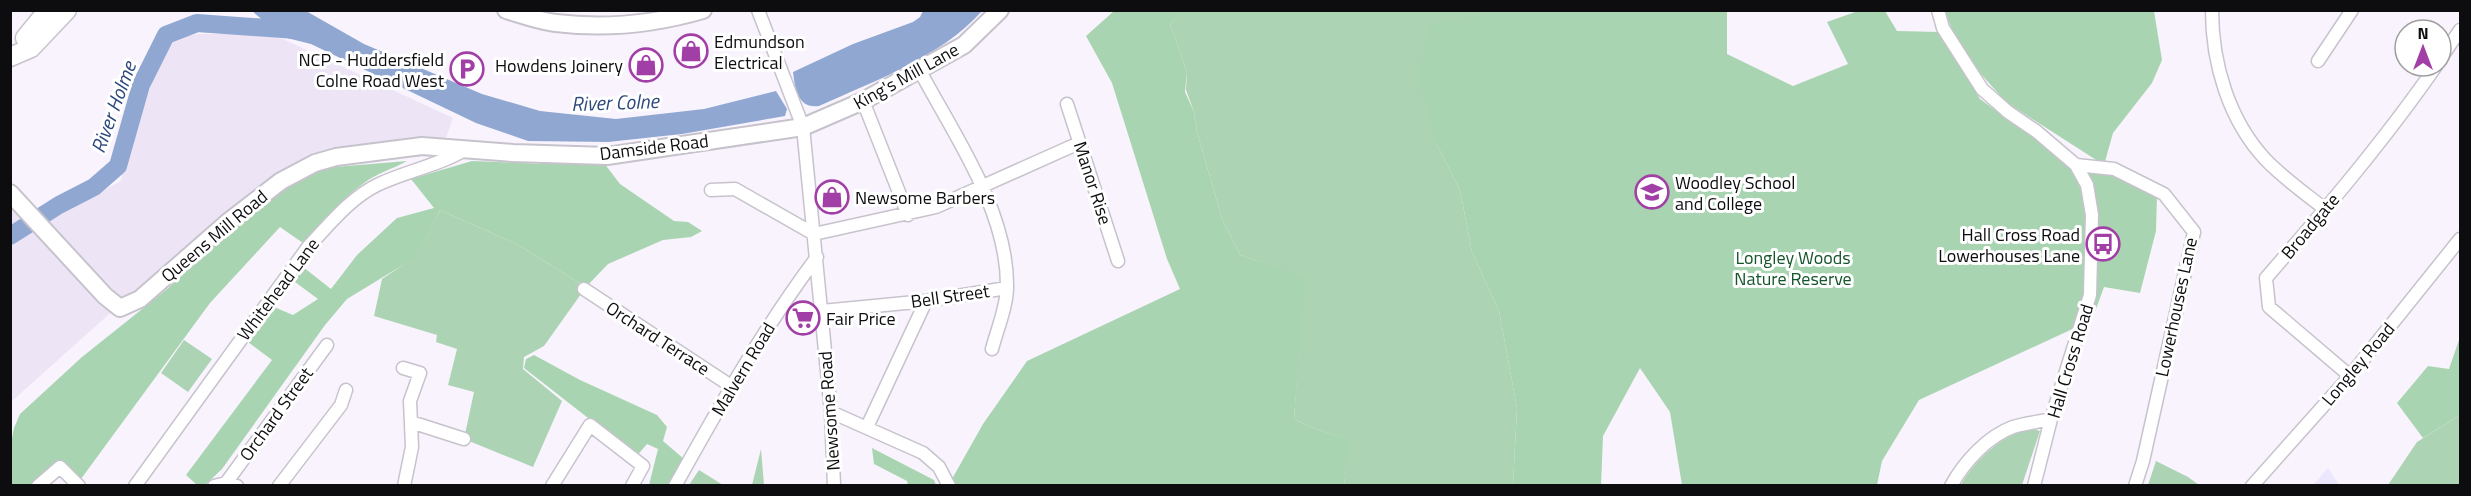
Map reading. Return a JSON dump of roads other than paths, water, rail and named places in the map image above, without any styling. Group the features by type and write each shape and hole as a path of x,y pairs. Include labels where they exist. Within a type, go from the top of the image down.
{"main road":[{"path":"14,54 20,43 48,10"},
{"path":"14,54 31,48 67,10"}],"street":[{"path":"506,10 554,23 613,26 666,21 703,10"},
{"name":"Newsome Road","path":"758,10 802,125 831,411 834,486"},
{"name":"King's Mill Lane","path":"802,125 863,101 964,45 1000,10"},
{"path":"1938,10 1943,28 1982,89 2076,165"},
{"path":"2212,10 2212,28 2219,73 2239,124 2266,160 2325,210"},
{"path":"2319,61 2352,10"},
{"path":"920,70 982,188 1002,238 1007,288 992,349"},
{"name":"Broadgate","path":"2350,376 2269,307 2265,278 2325,210 2428,78"},
{"path":"863,101 908,215"},
{"name":"Manor Rise","path":"1067,104 1118,261"},
{"name":"Damside Road","path":"468,148 513,153 607,156 802,125"},
{"path":"711,190 735,189 814,234 936,207 1079,143"},
{"name":"Queens Mill Road","path":"10,193 113,305 120,308 127,307 140,299 228,222 295,172 336,157 422,146 468,148"},
{"name":"Whitehead Lane","path":"135,486 308,247 339,214 375,186 448,160 468,148"},
{"name":"Hall Cross Road","path":"2034,486 2051,419 2090,296 2092,215 2087,185 2076,165"},
{"name":"Lowerhouses Lane","path":"2076,165 2114,169 2164,194 2194,232 2148,438 2134,486"},
{"name":"Longley Road","path":"2252,486 2350,376 2460,239"},
{"name":"Malvern Road","path":"675,486 731,386 785,299 817,257"},
{"name":"Bell Street","path":"822,311 926,301 1007,288"},
{"name":"Orchard Terrace","path":"584,290 731,386"},
{"path":"867,427 926,301"},
{"name":"Orchard Street","path":"226,485 327,345"},
{"path":"403,368 420,373 410,401 412,447 404,486"},
{"path":"279,486 341,405 341,394"},
{"path":"831,411 923,453 939,467 949,486"},
{"path":"1951,486 1975,454 2000,433 2015,426 2051,419"},
{"path":"411,422 464,440"},
{"path":"552,486 590,425 643,466 632,486"},
{"path":"38,486 60,467 79,486"}],"water":[{"path":"252,11 306,11 364,44 482,94 540,111 616,119 704,109 776,91 787,109 785,116 682,134 608,142 528,141 476,123 311,44 283,37"},
{"path":"923,11 982,11 947,42 885,77 819,106 806,104 799,97 793,72 853,44 913,22 920,17"}],"waterway":[{"name":"River Holme","path":"10,236 59,205 94,187 118,166 141,85 166,35 197,23 296,30"}],"place":[{"name":"Edmundson Electrical","path":"691,51"},
{"name":"Howdens Joinery","path":"646,65"},
{"name":"NCP - Huddersfield Colne Road West","path":"467,69"},
{"name":"Woodley School and College","path":"1652,192"},
{"name":"Newsome Barbers","path":"832,197"},
{"name":"Hall Cross Road Lowerhouses Lane","path":"2103,244"},
{"name":"Fair Price","path":"803,318"}],"water label":[{"name":"River Colne","path":"615,102"}],"park label":[{"name":"Longley Woods Nature Reserve","path":"1793,267"}]}
